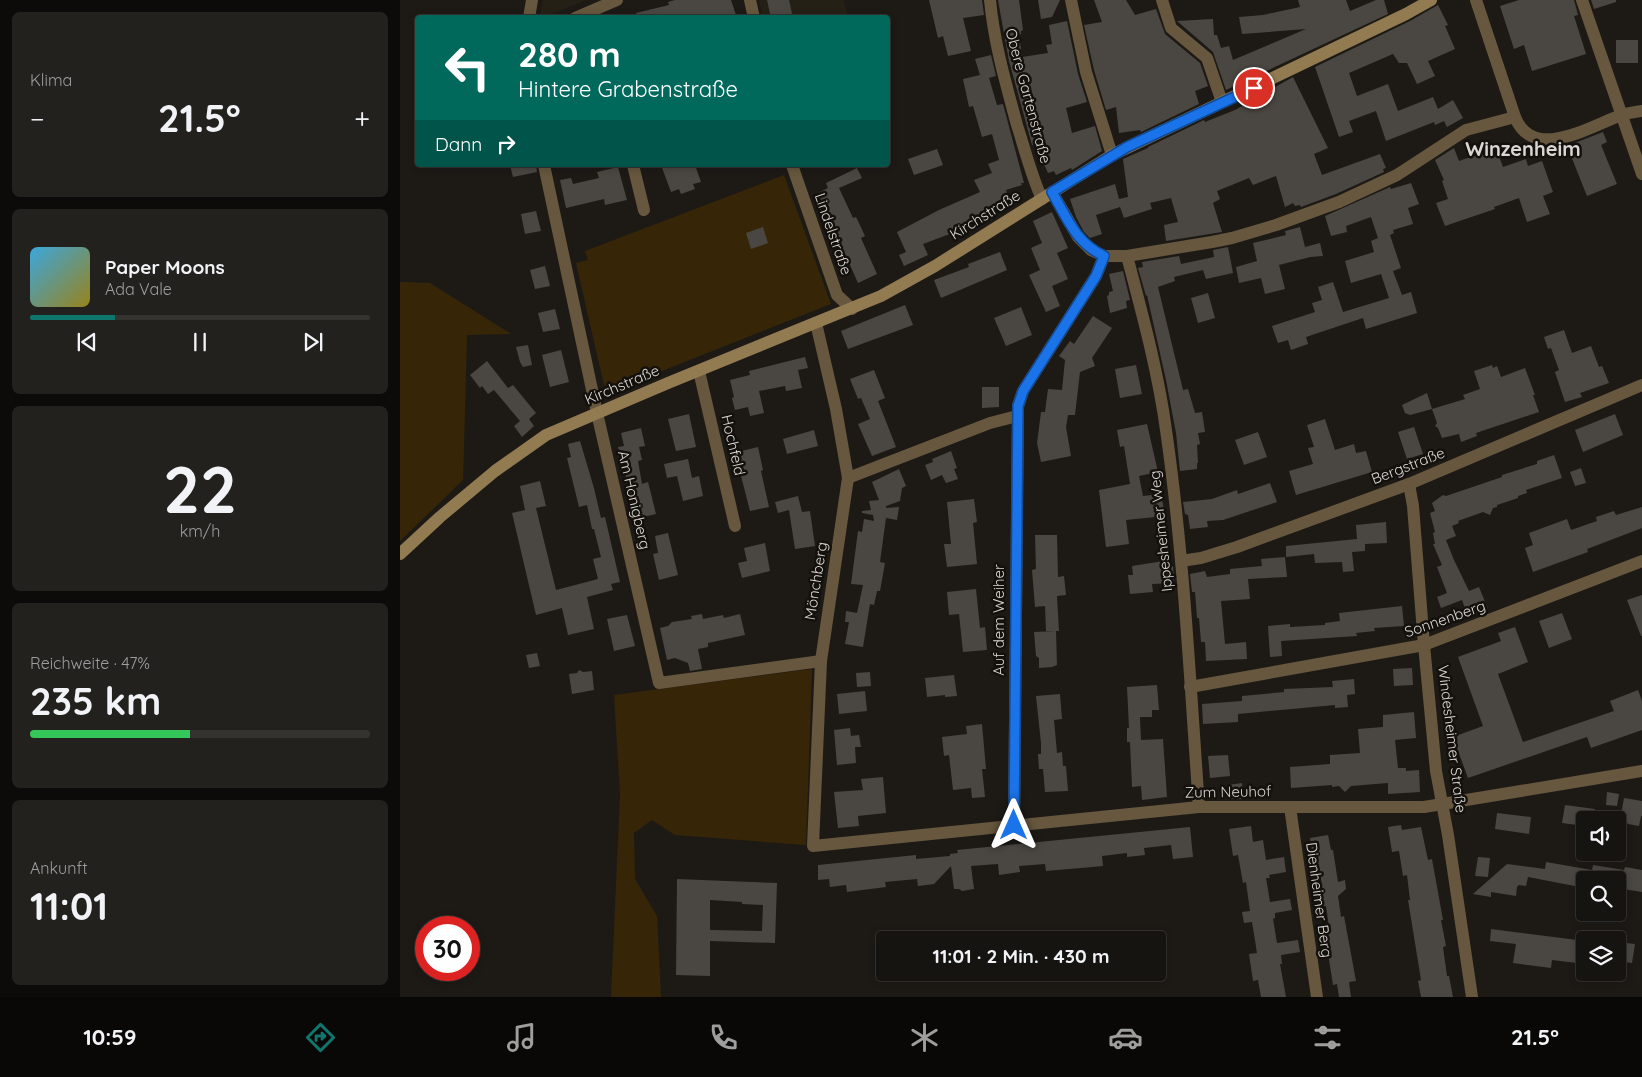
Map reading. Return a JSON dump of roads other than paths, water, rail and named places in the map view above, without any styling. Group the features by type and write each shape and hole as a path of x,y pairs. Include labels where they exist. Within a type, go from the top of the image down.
{"street":[{"path":"530,15 532,0"},
{"path":"596,13 617,0"},
{"path":"750,0 753,15"},
{"name":"Obere Gartenstraße","path":"990,0 1003,78 1032,175 1078,237 1091,250 1104,256"},
{"path":"1071,0 1086,72 1112,155"},
{"path":"1162,0 1171,28 1207,58 1222,102"},
{"name":"Kirchstraße","path":"400,554 495,470 546,435 852,309 915,278 1112,155 1431,0"},
{"path":"1476,0 1518,125 1527,133 1533,137 1549,140 1564,138 1621,115 1642,111"},
{"path":"1582,0 1642,174"},
{"path":"1104,256 1127,256 1232,238 1313,212 1397,175 1474,126 1492,124 1515,117"},
{"name":"Am Honigberg","path":"544,167 597,413 660,683 821,661"},
{"path":"633,167 644,210"},
{"name":"Lindelstraße","path":"793,167 837,294 852,309"},
{"name":"Auf dem Weiher","path":"1014,825 1018,406 1023,391 1087,292 1104,256"},
{"name":"Ippesheimer Weg","path":"1127,256 1159,386 1166,430 1181,561 1199,808"},
{"name":"Mönchberg","path":"813,846 821,661 848,478 836,409 816,323"},
{"name":"Hochfeld","path":"700,371 735,526"},
{"name":"Bergstraße","path":"1181,561 1201,558 1237,547 1409,484 1642,385"},
{"path":"848,478 990,422 1017,416"},
{"name":"Windesheimer Straße","path":"1409,484 1413,506 1435,762 1472,997"},
{"name":"Sonnenberg","path":"1190,687 1424,645 1642,562"},
{"name":"Zum Neuhof","path":"813,846 1199,808 1409,808 1443,805 1642,771"},
{"name":"Dienheimer Berg","path":"1290,807 1317,997"}],"district":[{"name":"Winzenheim","path":"1523,149"}]}
